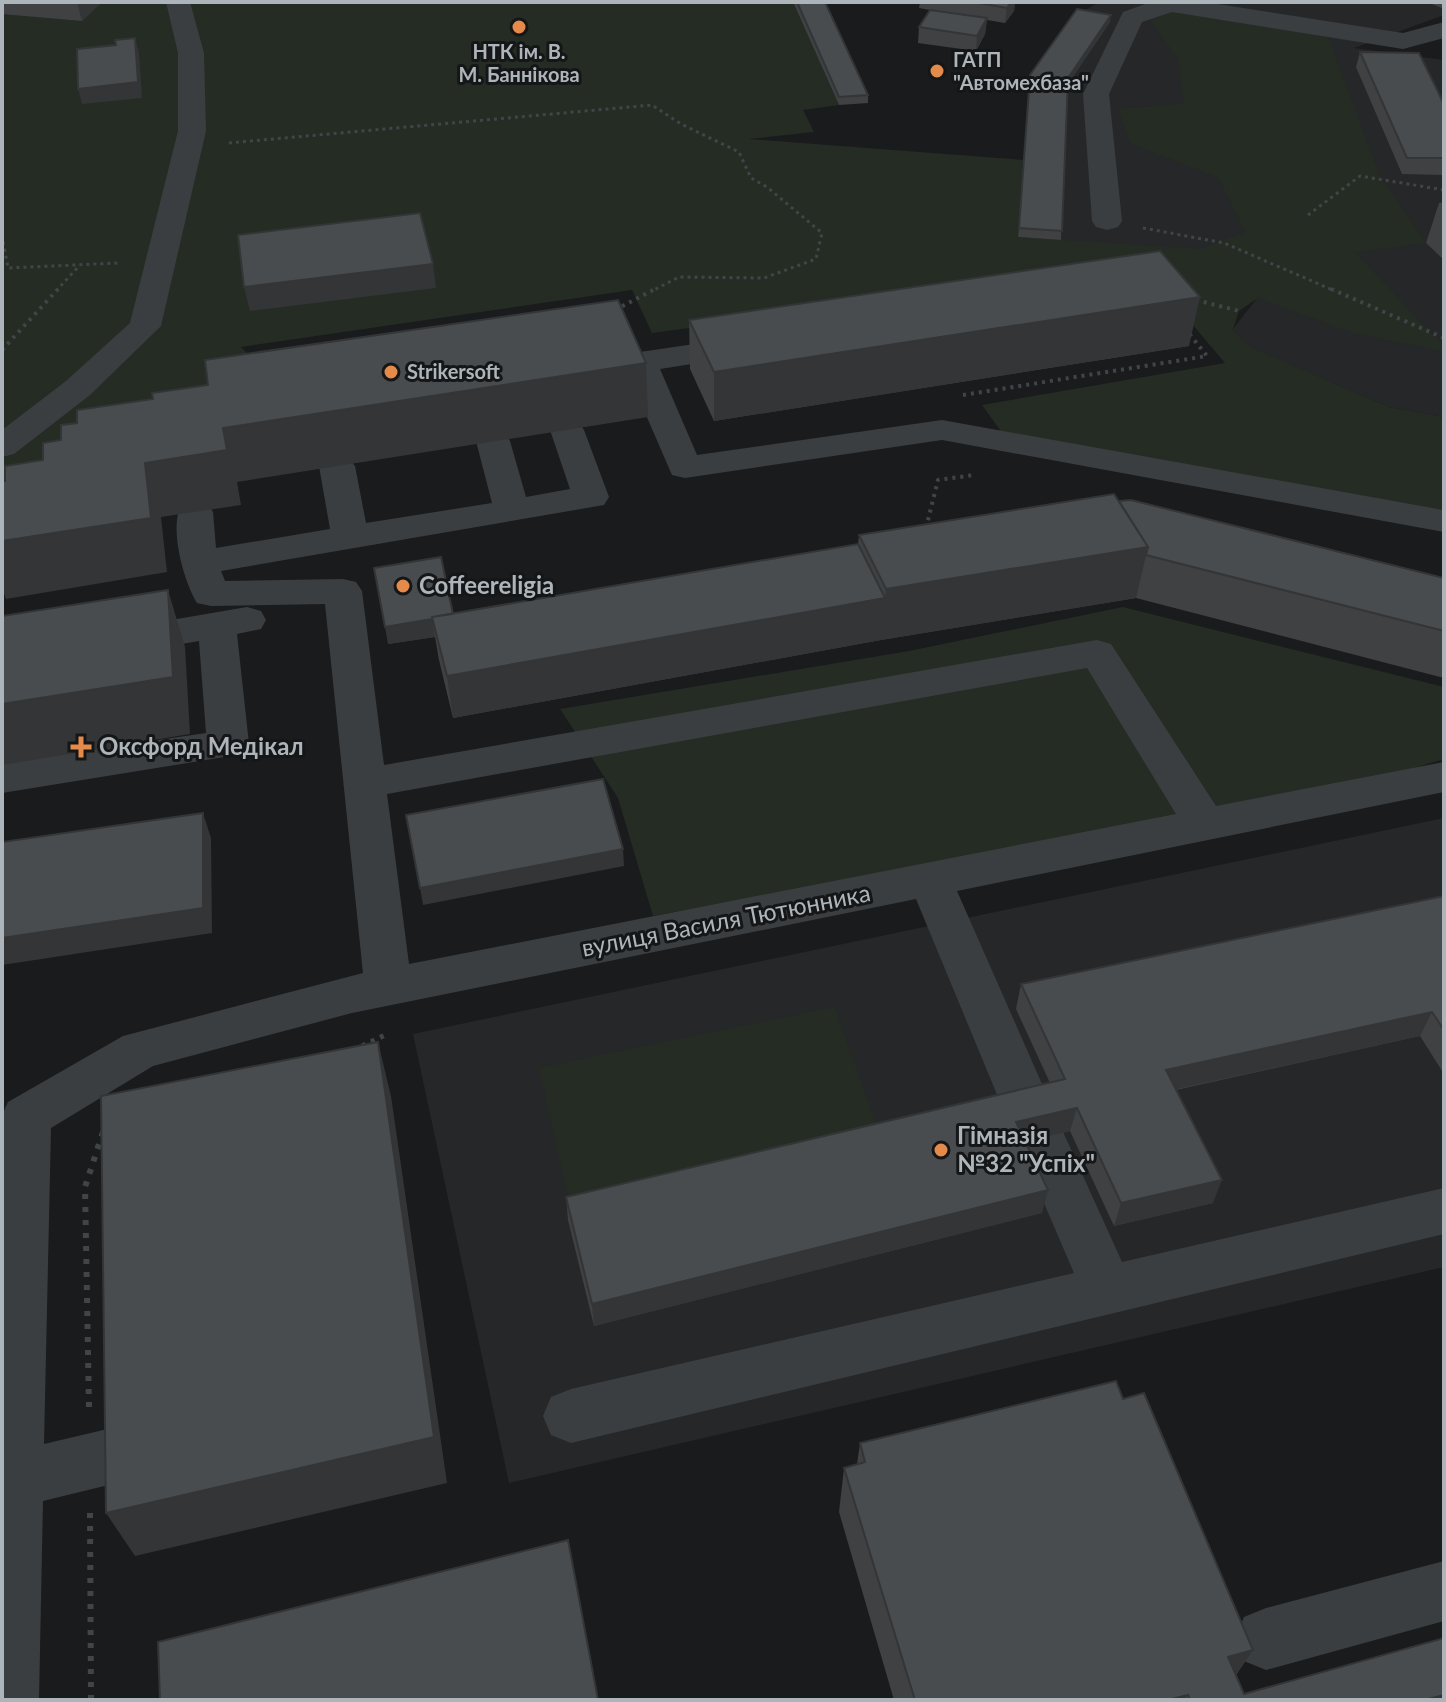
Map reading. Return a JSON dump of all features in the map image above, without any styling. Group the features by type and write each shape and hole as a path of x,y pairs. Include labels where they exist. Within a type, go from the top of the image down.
{"street":[{"path":"2,447 78,388 145,326 192,131 191,53 178,2"},
{"path":"1107,221 1096,94 1132,17 1170,4 1403,41 1444,30"},
{"path":"1256,19 1289,8 1340,13 1354,8"},
{"path":"780,342 640,362 685,467 942,430 1444,521"},
{"path":"199,563 591,497 567,430"},
{"path":"493,441 512,511"},
{"path":"337,466 350,538"},
{"path":"195,512 199,563 211,594 343,591 388,987"},
{"path":"2,662 344,604"},
{"path":"2,778 228,744 217,625"},
{"path":"366,783 1097,653 1206,826"},
{"name":"вулиця Василя Тютюнника","path":"14,1479 26,1117 140,1050 388,987 1444,777"},
{"path":"930,881 1108,1290"},
{"path":"571,1416 1444,1211"},
{"path":"7,1700 14,1479 111,1456"},
{"path":"1266,1639 1444,1591"}],"path":[{"path":"189,147 652,105 681,124 739,152 751,178 767,187 822,233 816,259 764,278 679,277 604,316"},
{"path":"1308,215 1360,176 1444,190"},
{"path":"1107,221 1224,243 1444,338"},
{"path":"2,235 8,268 163,261"},
{"path":"2,350 80,265"},
{"path":"1196,300 1239,311"},
{"path":"957,396 1207,356 1180,322"},
{"path":"923,536 938,480"},
{"path":"348,1052 388,1034"},
{"path":"91,1700 111,1456 85,1187 106,1123"}],"shaded area":[{"path":"2,2 793,2 839,105 803,110 814,132 749,139 1023,160 1018,237 1200,249 1245,232 1219,178 1130,143 1118,109 1184,104 1178,59 1150,20 1175,10 1328,36 1380,177 1426,243 1355,252 1444,347 1444,351 1356,334 1258,298 1239,311 1233,329 1248,346 1389,407 1444,417 1444,510 1043,440 1005,437 982,405 1225,363 1143,266 652,333 632,290 241,347 256,362 118,439 2,479"},
{"path":"1099,2 1427,2 1444,9 1444,15 1354,48 1444,60 1444,417 1389,407 1247,346 1233,329 1274,277 1061,240 1067,85 1109,23 1076,16"},
{"path":"1123,607 1444,687 1444,759 1357,785 653,916 618,798 560,709 909,651"},
{"name":"Гімназія №32 \"Успіх\"","path":"1444,818 1444,1267 509,1483 413,1034"},
{"path":"834,1007 879,1132 569,1200 539,1068"}],"building":[{"path":"797,2 825,2 868,95 839,97"},
{"path":"973,2 1011,2 1007,8"},
{"path":"1077,9 1111,15 1068,78 1062,231 1019,228 1030,75"},
{"path":"930,10 987,18 977,36 919,27"},
{"path":"135,38 138,82 78,89 77,49 116,45 115,40"},
{"path":"1360,52 1419,53 1444,104 1444,158 1407,158"},
{"path":"420,213 433,264 244,287 238,235"},
{"path":"1160,251 1200,297 714,372 689,320"},
{"path":"618,300 646,363 223,428 227,450 145,463 151,518 2,541 5,466 43,460 43,443 61,440 61,425 77,423 77,410 153,399 152,393 208,385 205,360"},
{"path":"1114,494 1148,547 886,589 859,535"},
{"path":"1131,500 1444,578 1444,631 1146,555 1148,547 1119,501"},
{"path":"858,544 885,598 447,676 432,617"},
{"path":"441,557 453,614 385,627 374,568"},
{"path":"168,590 173,677 2,704 2,616"},
{"path":"603,779 623,849 420,888 406,815"},
{"path":"203,813 203,908 2,938 2,842"},
{"path":"1444,896 1444,1030 1432,1012 1166,1070 1222,1180 1121,1203 1077,1108 1016,1122 1048,1190 592,1304 566,1197 1065,1079 1021,984"},
{"path":"378,1042 434,1437 106,1513 101,1096"},
{"path":"1116,1381 1123,1399 1144,1393 1253,1650 1228,1657 1244,1694 1444,1638 1444,1695 1425,1700 1190,1700 1188,1695 1168,1700 915,1700 844,1468 865,1462 860,1443"},
{"path":"568,1540 598,1700 160,1700 158,1642"}],"place":[{"name":"НТК ім. В. М. Баннікова","path":"519,27"},
{"name":"ГАТП \"Автомехбаза\"","path":"937,71"},
{"name":"Strikersoft","path":"391,372"},
{"name":"Coffeereligia","path":"403,586"},
{"name":"Оксфорд Медікал","path":"81,747"},
{"name":"Гімназія №32 \"Успіх\"","path":"941,1150"}]}
